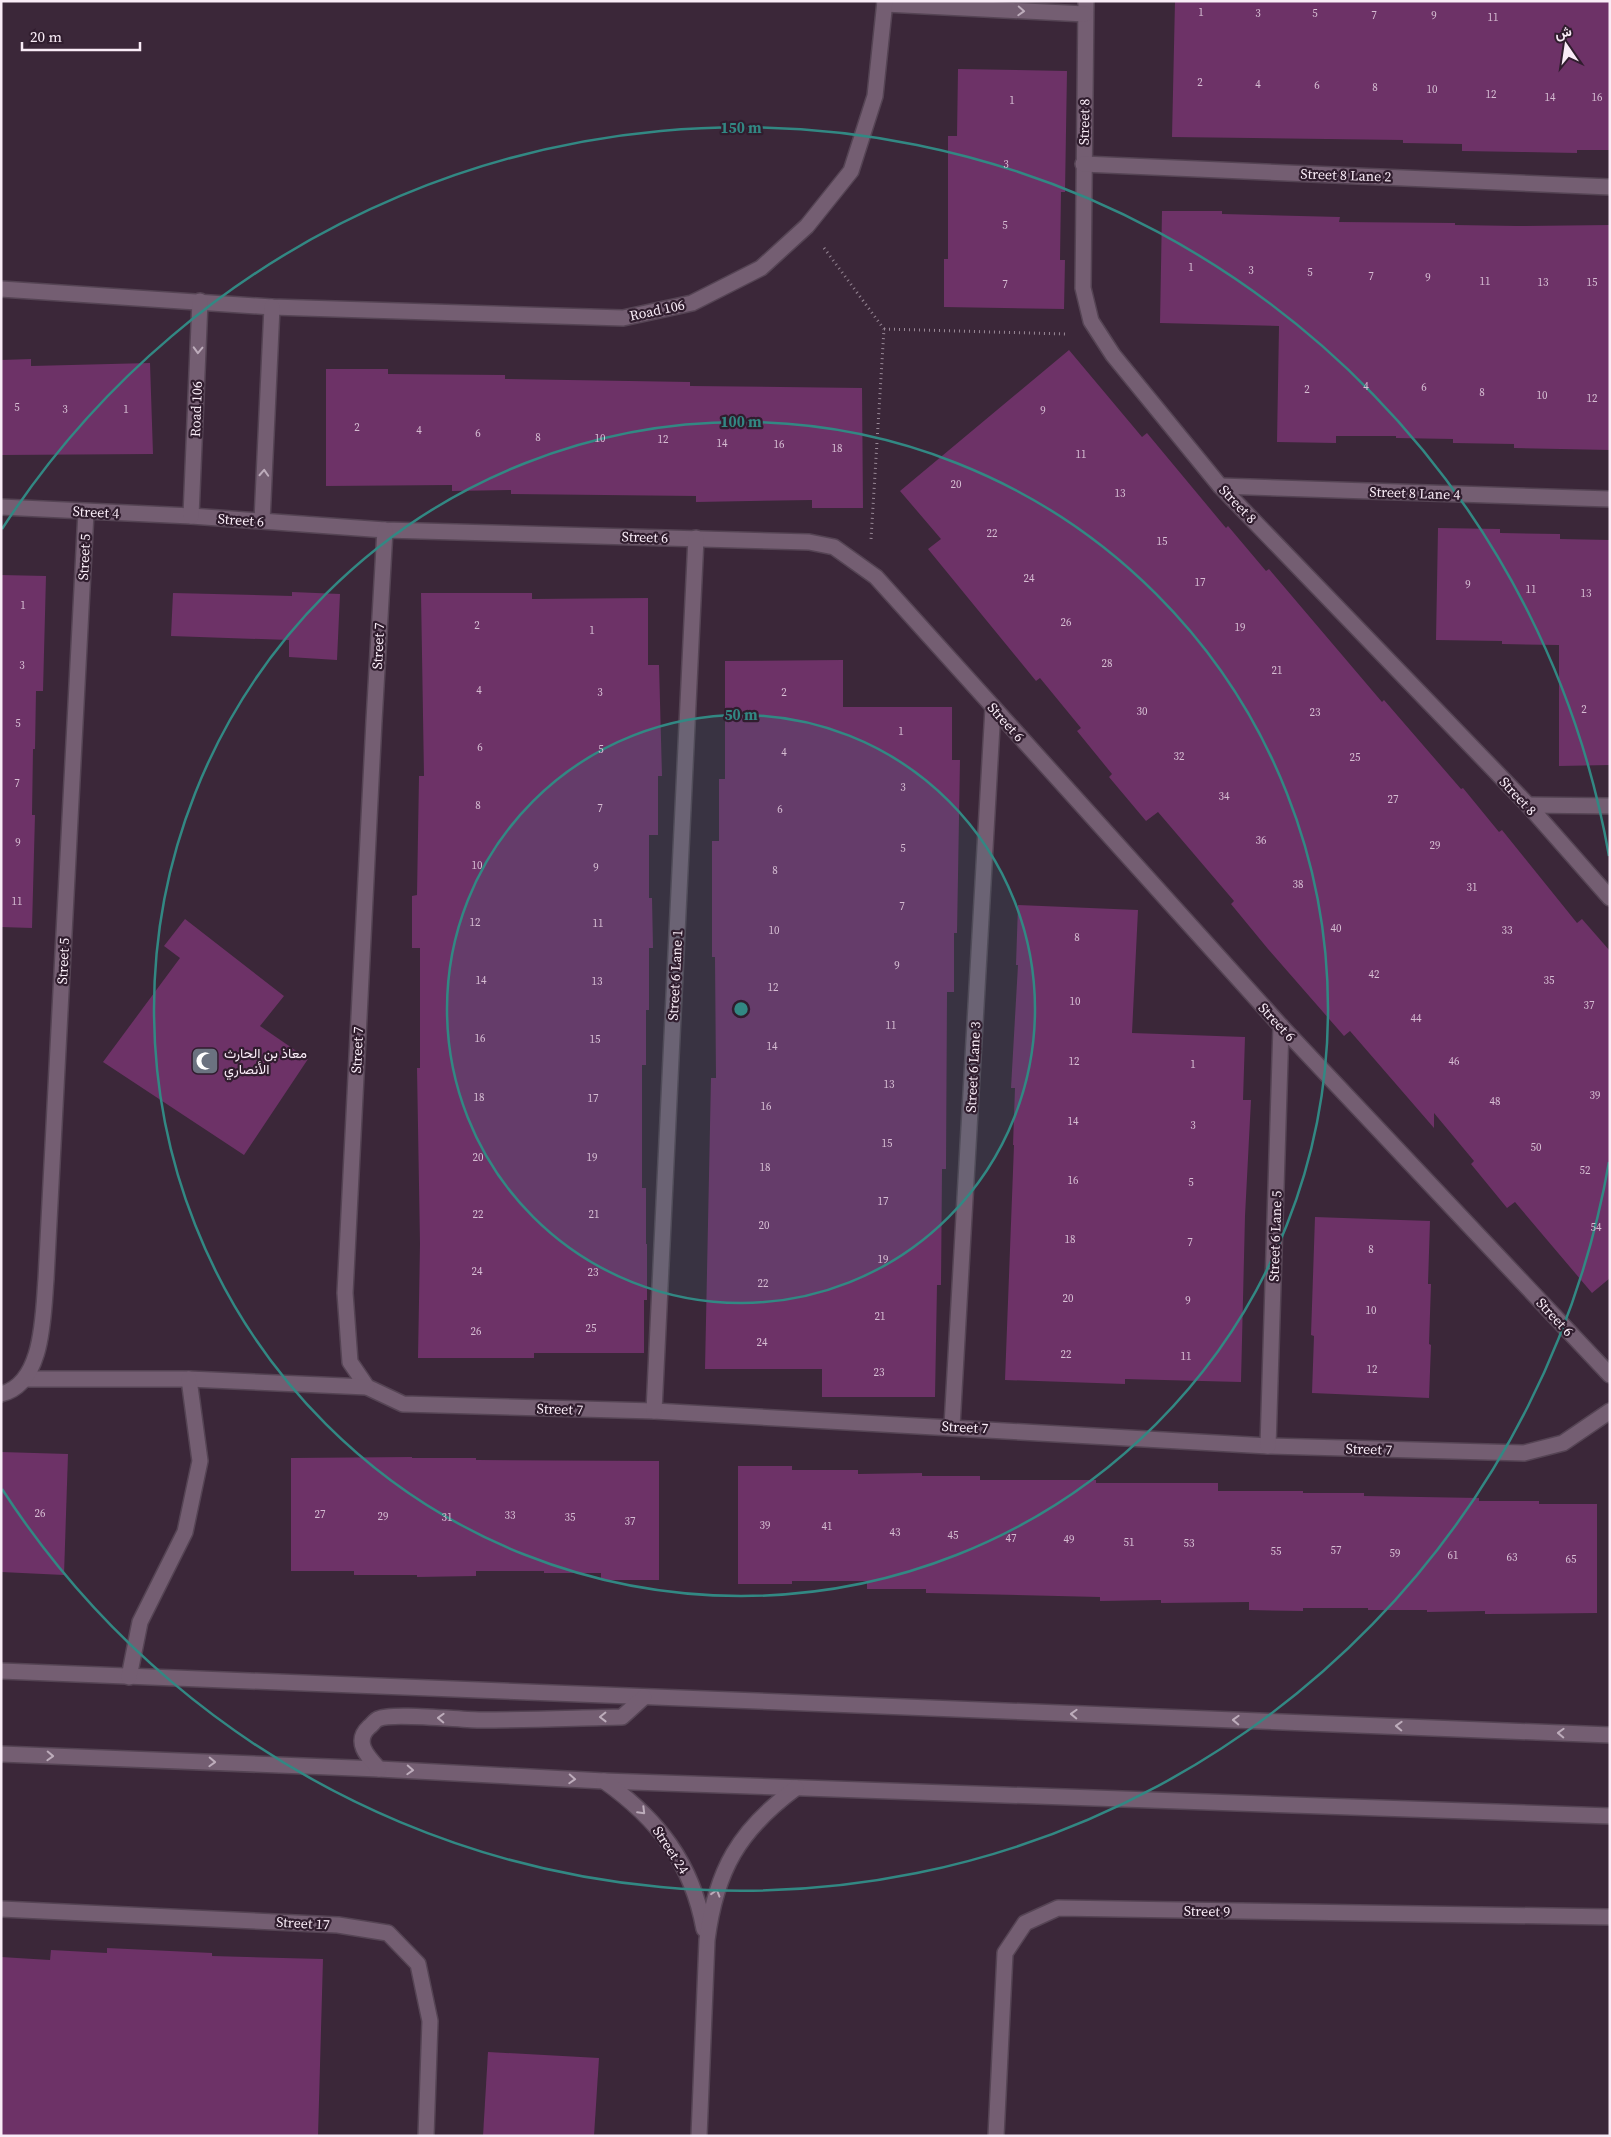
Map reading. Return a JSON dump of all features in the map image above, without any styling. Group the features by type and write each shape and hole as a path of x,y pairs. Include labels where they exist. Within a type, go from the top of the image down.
{"street":[{"name":"Road 106","path":"1,289 272,307 622,318 692,303 761,268 807,226 851,172 875,96 885,2 1086,8"},
{"name":"Street 8","path":"1086,8 1083,288 1091,321 1112,355 1220,486 1528,805 1610,898"},
{"name":"Street 8 Lane 2","path":"1083,164 1610,187"},
{"name":"Road 106","path":"191,516 200,301"},
{"path":"262,521 272,307"},
{"name":"Street 8 Lane 4","path":"1220,486 1610,499"},
{"name":"Street 4","path":"1,506 86,512 191,516"},
{"name":"Street 5","path":"25,1379 41,1344 46,1279 86,512"},
{"name":"Street 6","path":"191,516 385,530 809,542 834,548 876,577 1281,1026 1610,1375"},
{"name":"Street 7","path":"385,530 345,1293 350,1362 367,1387 403,1404 654,1411 952,1426 1268,1446 1524,1453 1563,1443 1610,1411"},
{"name":"Street 6 Lane 1","path":"654,1411 696,538"},
{"name":"Street 6 Lane 3","path":"952,1426 993,708"},
{"path":"1528,805 1610,806"},
{"name":"Street 6 Lane 5","path":"1268,1446 1281,1026"},
{"path":"1,1394 10,1392 25,1379 189,1379 367,1387"},
{"path":"129,1676 140,1622 186,1532 200,1461 189,1379"},
{"path":"1,1672 1610,1735"},
{"path":"379,1769 362,1747 362,1740 366,1729 378,1719 401,1717 480,1720 622,1717 644,1697"},
{"path":"1,1754 379,1769 604,1781 1610,1816"},
{"name":"Street 24","path":"604,1781 631,1800 654,1823 674,1849 689,1877 700,1908 707,1940"},
{"name":"Street 24","path":"699,2136 707,1940 710,1914 716,1889 736,1849 756,1821 775,1803 796,1788"},
{"name":"Street 9","path":"996,2136 1006,1953 1025,1923 1058,1908 1610,1917"},
{"name":"Street 17","path":"1,1909 338,1925 388,1933 418,1964 430,2021 426,2136"}],"path":[{"path":"807,226 884,330 869,572"},
{"path":"884,330 1100,335"}],"building":[{"path":"1175,1 1610,1 1610,150 1577,150 1577,153 1462,151 1462,144 1403,143 1403,140 1172,137"},
{"path":"958,69 1067,71 1065,192 1061,192 1060,260 1065,260 1064,309 944,307 944,259 948,259 948,136 957,136"},
{"path":"1162,211 1222,211 1222,214 1340,217 1339,222 1455,223 1455,225 1518,226 1610,225 1610,450 1514,448 1514,444 1453,443 1453,439 1396,438 1396,436 1336,436 1336,443 1277,442 1279,326 1160,323"},
{"path":"1069,350 1142,437 1147,433 1226,528 1228,526 1266,571 1269,569 1382,702 1384,700 1461,789 1463,788 1499,832 1502,830 1577,923 1582,919 1610,951 1610,1278 1592,1293 1515,1202 1507,1208 1471,1164 1474,1161 1434,1113 1434,1128 1350,1031 1344,1036 1268,949 1231,904 1234,901 1158,812 1146,821 1109,777 1112,774 1077,731 1081,728 1040,678 1036,681 928,549 941,539 900,491"},
{"path":"31,359 31,366 150,363 153,454 1,455 1,360"},
{"path":"326,369 388,369 388,374 505,375 505,379 690,382 690,386 862,388 863,508 812,508 812,500 696,502 696,496 511,494 511,490 452,491 452,485 326,486"},
{"path":"1438,528 1500,529 1500,533 1560,534 1560,539 1610,540 1610,765 1559,766 1559,645 1502,644 1502,641 1436,640"},
{"path":"1,575 46,576 43,691 36,691 35,749 33,749 32,815 35,815 32,928 1,927"},
{"path":"292,592 340,594 337,660 289,657 289,640 171,636 173,593 292,596"},
{"path":"421,593 532,593 532,599 648,598 648,665 659,665 662,776 658,776 658,835 649,835 649,898 652,898 653,948 649,948 649,1010 646,1010 646,1065 642,1065 642,1188 646,1188 647,1244 647,1300 644,1300 644,1353 534,1353 534,1358 418,1358 420,1244 417,1068 420,1068 420,948 412,948 412,896 417,895 419,776 424,776"},
{"path":"843,660 843,707 952,707 952,760 960,760 957,933 954,933 954,992 947,992 946,1169 942,1169 941,1285 937,1285 935,1397 822,1397 822,1369 705,1369 711,1078 716,1078 715,957 712,957 712,841 719,841 719,779 725,779 725,661"},
{"path":"1018,905 1138,910 1132,1033 1245,1037 1243,1100 1251,1100 1245,1216 1241,1382 1125,1379 1125,1384 1005,1380 1014,1145 1015,1088 1011,1088 1018,965 1016,965"},
{"name":"معاذ بن الحارث الأنصاري","path":"185,919 284,996 260,1026 308,1059 244,1155 103,1062 180,958 164,946"},
{"path":"1315,1217 1430,1221 1428,1284 1431,1284 1429,1344 1431,1345 1429,1398 1312,1393 1314,1336 1311,1335"},
{"path":"1,1452 68,1454 64,1575 1,1572"},
{"path":"291,1458 476,1458 476,1460 659,1461 659,1580 601,1580 601,1573 544,1573 544,1571 476,1571 476,1576 417,1577 417,1575 354,1575 354,1571 291,1571"},
{"path":"738,1466 792,1466 792,1470 858,1470 858,1474 922,1473 922,1476 980,1476 980,1480 1096,1480 1096,1483 1218,1483 1218,1491 1364,1493 1364,1496 1479,1498 1479,1501 1539,1501 1539,1504 1597,1504 1597,1613 1485,1614 1485,1611 1427,1612 1427,1610 1368,1610 1368,1608 1303,1608 1303,1611 1249,1610 1249,1602 1161,1603 1161,1600 1100,1601 1100,1597 926,1593 926,1589 867,1589 867,1581 792,1581 792,1584 738,1584"},
{"path":"107,1948 212,1953 212,1956 323,1959 318,2136 1,2136 1,1957 50,1960 51,1950 107,1953"},
{"path":"488,2052 599,2058 594,2136 483,2136"}],"place":[{"name":"معاذ بن الحارث الأنصاري","path":"205,1061"}]}
